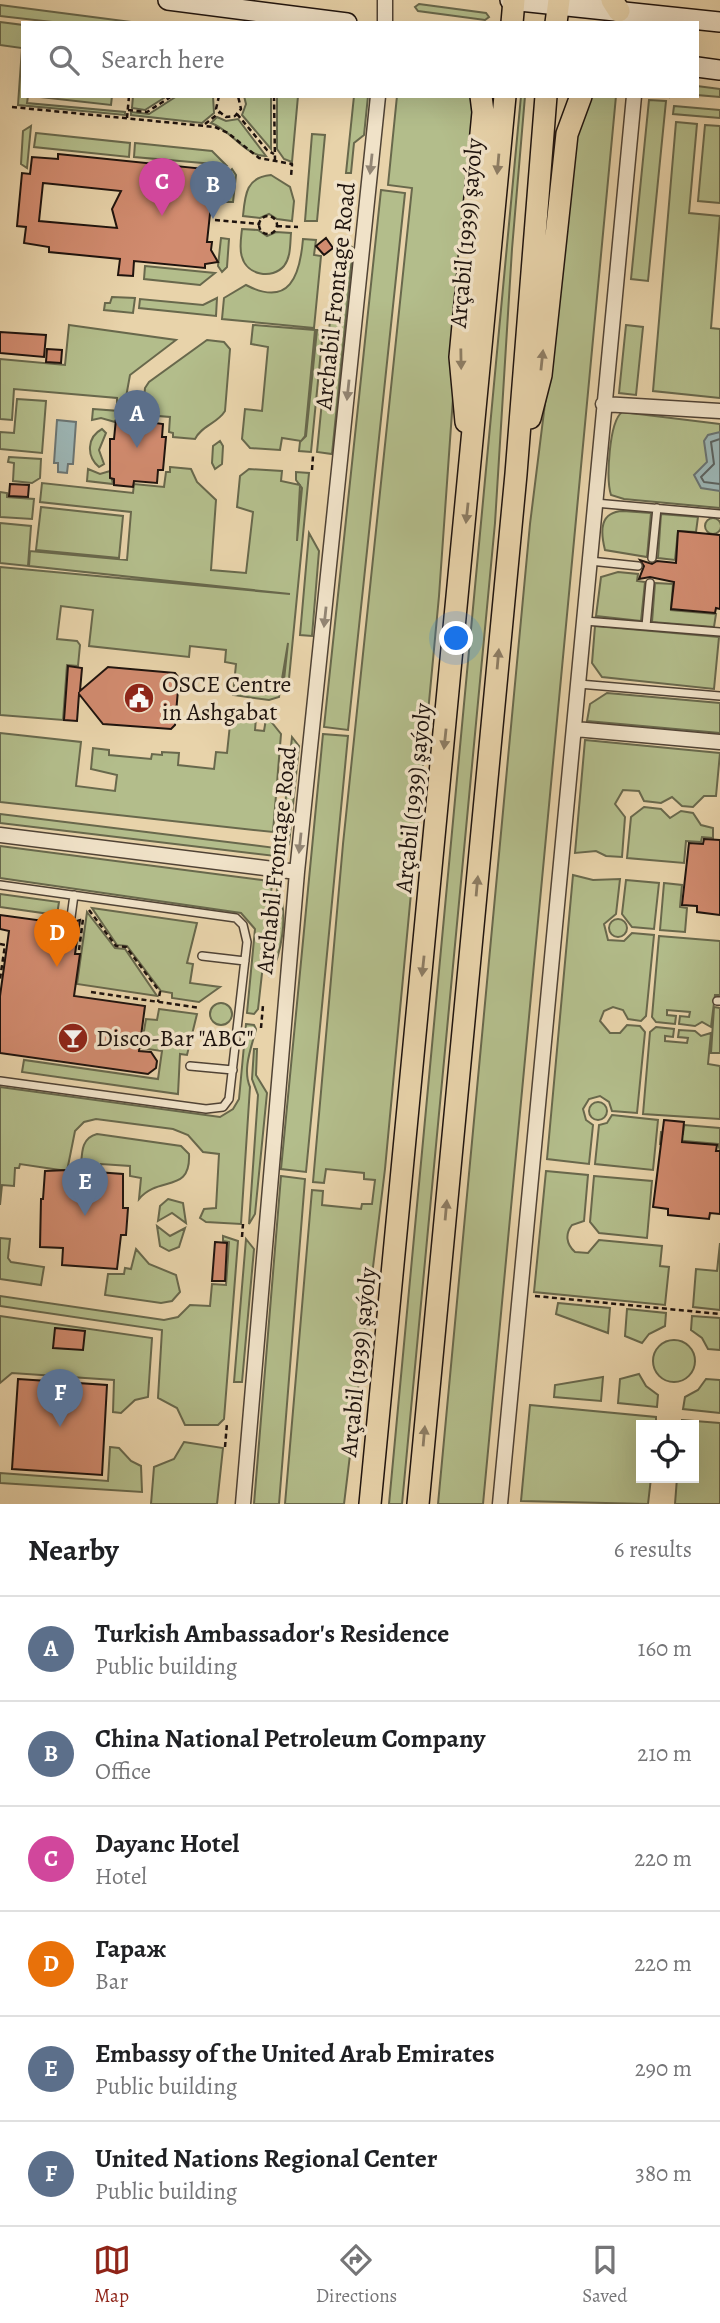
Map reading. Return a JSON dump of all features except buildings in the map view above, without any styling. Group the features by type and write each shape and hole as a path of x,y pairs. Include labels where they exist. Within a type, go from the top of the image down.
{"main road":[{"path":"168,0 332,21"},
{"path":"512,21 513,0 558,9 616,5 641,12 720,22"},
{"path":"699,67 720,70"},
{"path":"471,478 460,357 483,112 481,98"},
{"name":"Arçabil (1939) şaýoly","path":"370,1504 471,478 505,98"},
{"path":"418,1504 516,474 547,98"},
{"path":"516,474 541,375 567,134 580,98"}],"street":[{"path":"385,0 385,21"},
{"name":"Archabil Frontage Road","path":"243,1504 297,872 378,98"},
{"path":"500,1504 634,98"},
{"path":"603,404 720,411"},
{"path":"575,729 720,742"},
{"path":"0,835 297,872"}],"lane":[{"path":"594,503 720,514"},
{"path":"652,558 657,508"},
{"path":"589,561 638,566"},
{"path":"646,626 650,583"},
{"path":"584,621 720,632"},
{"path":"579,684 720,696"},
{"path":"0,885 236,918 246,933 233,1070 229,1099 223,1107 216,1110 0,1080"},
{"path":"71,916 74,895"},
{"path":"202,956 245,961"},
{"path":"190,1066 233,1070"}],"path":[{"path":"127,118 130,98"},
{"path":"128,110 147,112 169,98"},
{"path":"218,98 216,104 219,113 226,117 237,114"},
{"path":"237,114 241,105 239,98"},
{"path":"274,98 275,161"},
{"path":"12,107 205,125 224,130 251,154 292,164 291,177"},
{"path":"205,125 219,113"},
{"path":"237,114 267,150 274,154"},
{"path":"269,216 276,220 277,226 275,231 267,234 260,230 259,224 261,219 269,216"},
{"path":"215,220 259,224"},
{"path":"277,226 298,227"},
{"path":"312,470 313,456"},
{"path":"87,907 92,905"},
{"path":"79,950 87,907"},
{"path":"87,907 116,946 126,947 160,992 158,1002"},
{"path":"0,944 5,945 0,979"},
{"path":"91,992 200,1008"},
{"path":"261,1028 263,1005"},
{"path":"242,1237 243,1224"},
{"path":"535,1296 720,1314"},
{"path":"225,1447 227,1423"}],"green space":[{"path":"419,4 486,13 489,17 485,20 418,11 415,7"},
{"path":"0,5 124,21 44,21 0,16"},
{"path":"0,22 21,25 21,48 0,45"},
{"path":"21,62 21,98 28,98 27,103 125,112 125,115 18,105"},
{"path":"699,86 720,89 720,97 699,95"},
{"path":"49,98 112,98 111,105"},
{"path":"133,98 164,98 145,110 132,108"},
{"path":"174,98 213,98 214,113 202,123 131,115 131,112 149,114"},
{"path":"244,98 271,98 271,149 242,115 246,104"},
{"path":"277,98 298,98 292,162 284,159 277,149"},
{"path":"354,98 368,98 364,135 354,143 351,173 346,173"},
{"path":"397,98 473,98 439,596 385,1169 344,1504 285,1504 312,1190 323,1191 322,1205 361,1209 362,1204 372,1204 375,1180 364,1179 364,1173 326,1169 324,1183 313,1182 343,844 412,188 388,185"},
{"path":"521,98 525,98 512,249 495,523 402,1504 389,1504"},
{"path":"589,98 616,98 483,1504 438,1504 530,524 560,283 573,142"},
{"path":"649,100 666,101 648,281 631,279"},
{"path":"674,106 720,110 720,118 673,114"},
{"path":"217,117 226,121 238,119 266,156 245,148 211,123"},
{"path":"676,122 697,124 689,213 720,216 711,328 720,329 720,398 653,391"},
{"path":"705,125 720,126 720,203 698,201"},
{"path":"31,126 27,168 21,164 23,131"},
{"path":"36,133 130,143 129,157 34,147"},
{"path":"312,134 325,135 317,221 305,221"},
{"path":"135,143 212,151 226,165 134,157"},
{"path":"232,169 236,175 233,202 224,202 227,174"},
{"path":"271,175 290,187 294,201 292,221 277,219 269,214 260,218 243,216 248,188 256,179"},
{"path":"381,190 405,193 348,730 324,727"},
{"path":"242,229 258,230 267,236 276,232 291,233 289,255 284,266 267,274 260,274 249,268 241,254"},
{"path":"221,238 229,239 227,267 222,272 218,266"},
{"path":"303,239 316,240 314,255 321,256 314,328 222,319 224,298 246,285 273,293 290,284 299,265"},
{"path":"345,241 353,248 332,454 317,452 335,270 340,246"},
{"path":"145,266 215,273 200,285 144,279"},
{"path":"112,297 135,298 133,313 104,310 105,303 110,303"},
{"path":"217,298 216,316 139,308 140,299 203,305"},
{"path":"69,325 176,340 130,375 124,408 117,407 117,398 14,389 12,420 0,419 0,359 65,365"},
{"path":"253,325 315,330 305,436 301,441 282,438 280,450 250,448 242,439 245,409 262,411 268,347 251,344"},
{"path":"626,325 643,327 636,395 619,393"},
{"path":"317,330 323,330 311,452 299,451 300,442 306,436"},
{"path":"207,340 224,342 230,349 225,411 195,439 173,437 173,433 169,432 170,417 146,415 146,410 143,409 145,388 149,382"},
{"path":"17,399 46,401 42,453 0,449 0,432 14,433"},
{"path":"93,409 119,411 115,422 101,418 92,420"},
{"path":"622,412 720,424 720,508 624,499 611,495 611,438"},
{"path":"102,429 106,433 99,450 104,464 99,467 92,458 90,447 93,437"},
{"path":"220,441 223,446 222,464 215,469 212,463 213,446"},
{"path":"9,457 41,459 40,478 32,483 13,481 14,463 8,462"},
{"path":"170,467 191,469 197,482 216,500 211,570 246,573 253,512 237,507 240,476 249,469 282,471 281,481 300,485 296,480 296,472 309,473 288,689 283,689 288,643 279,697 269,700 233,695 236,664 225,662 226,650 190,646 189,657 89,646 93,610 61,606 57,639 77,641 80,645 78,666 67,665 63,720 0,715 0,567 290,594 29,566 30,551 127,560 131,512 40,502 42,483 133,493 134,484 164,487 166,472 170,472","holes":["300,485 302,488 297,541"]},
{"path":"88,469 100,474 110,471 113,484 87,481"},
{"path":"0,492 7,493 7,497 34,499 32,519 0,517"},
{"path":"41,507 123,516 119,558 36,550"},
{"path":"623,511 651,513 647,557 605,550 602,536 604,523 610,515"},
{"path":"661,514 698,517 696,532 678,531 675,560 658,558"},
{"path":"713,518 719,520 719,532 713,534 707,532 705,526 707,520"},
{"path":"0,523 31,526 28,566 0,563"},
{"path":"309,533 319,551 312,636 300,635"},
{"path":"618,572 638,574 637,581 645,582 641,621 596,616 601,577"},
{"path":"655,583 673,584 671,610 716,614 714,627 652,622"},
{"path":"595,626 719,637 714,689 602,677 592,663"},
{"path":"607,693 720,703 720,733 587,721 590,704"},
{"path":"231,715 256,718 255,730 264,731 266,719 269,719 281,734 273,832 0,802 0,733 81,742 76,786 115,791 117,775 91,769 93,748 109,750 109,755 151,759 152,754 179,753 178,765 214,769 216,752 227,753"},
{"path":"323,734 348,736 306,1172 281,1169"},
{"path":"292,737 299,746 289,844 280,855"},
{"path":"585,740 720,753 716,796 704,796 693,807 682,806 672,797 661,803 644,801 639,791 623,790 615,804 625,817 622,857 606,856 596,851 575,853"},
{"path":"644,807 661,809 670,818 681,811 693,813 701,825 713,828 713,838 702,837 701,842 686,841 684,863 627,858 631,817"},
{"path":"0,814 276,848 275,856 0,823"},
{"path":"0,846 262,880 272,884 258,1009 254,1014 247,1013 255,929 241,913 0,878"},
{"path":"573,875 593,880 620,879 616,914 604,924 608,940 624,941 632,933 654,935 646,1016 641,1021 628,1019 623,1010 613,1007 604,1011 600,1021 610,1033 620,1033 627,1025 640,1026 645,1032 637,1113 612,1111 609,1102 600,1096 589,1099 583,1109 586,1120 593,1125 589,1164 547,1159"},
{"path":"626,880 659,883 654,929 632,927 622,914"},
{"path":"664,883 682,885 680,907 687,908 685,932 660,930"},
{"path":"277,889 283,910 282,934 277,958 269,977"},
{"path":"0,894 59,902 57,915 0,907"},
{"path":"92,908 197,923 187,963 193,964 190,983 220,987 199,1002 172,998 172,993 161,991 127,946 117,945"},
{"path":"87,912 115,948 125,949 157,996 77,984"},
{"path":"618,919 624,922 627,928 624,934 618,937 612,934 609,928 612,922"},
{"path":"659,936 720,941 720,995 715,995 711,1027 702,1022 695,1026 679,1024 680,1016 689,1017 690,1012 667,1010 667,1015 676,1016 675,1024 656,1022 652,1017"},
{"path":"221,1003 229,1006 232,1014 229,1022 221,1025 213,1022 210,1014 213,1006"},
{"path":"714,1007 720,1008 720,1053 711,1053"},
{"path":"159,1009 197,1014 187,1055 180,1054 178,1094 22,1072 24,1060 158,1079 162,1051 141,1048 146,1019 157,1020"},
{"path":"246,1024 254,1025 256,1029 247,1065 250,1087 241,1224 206,1222 200,1218 204,1209 216,1208 219,1154 203,1152 188,1135 173,1129 96,1119 84,1122 75,1131 67,1171 20,1164 19,1168 15,1168 14,1186 2,1185 0,1205 0,1087 220,1117 233,1109 239,1099"},
{"path":"656,1027 674,1029 673,1037 665,1036 665,1041 687,1043 688,1038 678,1037 679,1030 695,1031 701,1036 711,1033 708,1064 720,1066 720,1119 643,1114 650,1032"},
{"path":"254,1049 257,1049 256,1075 267,1093 255,1214 249,1224 258,1095 252,1079"},
{"path":"598,1102 604,1105 607,1111 604,1117 598,1120 592,1117 589,1111 592,1105"},
{"path":"612,1115 658,1120 653,1170 595,1164 599,1125 607,1123"},
{"path":"684,1125 720,1128 720,1150 718,1144 674,1140 673,1145 660,1144 661,1132 683,1134"},
{"path":"97,1134 181,1146 189,1154 185,1175 156,1187 139,1199 141,1178 130,1176 130,1166 101,1164 101,1168 81,1167 85,1143"},
{"path":"546,1171 588,1175 584,1221 572,1225 568,1235 568,1242 575,1252 588,1253 599,1240 662,1246 660,1266 669,1267 665,1305 534,1292"},
{"path":"281,1176 305,1179 279,1504 254,1504"},
{"path":"594,1176 652,1181 647,1238 599,1233 590,1222"},
{"path":"168,1199 183,1203 186,1223 172,1213 158,1221 160,1206"},
{"path":"157,1226 170,1236 185,1228 179,1247 169,1251 160,1246"},
{"path":"223,1236 238,1241 224,1419 218,1425 185,1425 177,1408 158,1398 162,1330 0,1306 0,1296 164,1320 178,1317 190,1305 210,1306 212,1284 226,1285 229,1242 223,1241"},
{"path":"0,1238 10,1239 8,1258 11,1262 44,1267 41,1285 0,1279"},
{"path":"246,1239 254,1249 242,1382 234,1382"},
{"path":"720,1243 720,1310 693,1307 696,1269 717,1271"},
{"path":"136,1249 149,1264 176,1275 180,1292 172,1301 161,1303 105,1295 108,1274 124,1274 125,1268 131,1269"},
{"path":"558,1303 610,1308 608,1333 556,1314"},
{"path":"627,1309 666,1313 665,1326 649,1334 642,1343 625,1336"},
{"path":"0,1316 152,1338 148,1397 135,1400 121,1413 113,1412 114,1380 12,1373 0,1383"},
{"path":"692,1316 720,1318 720,1350 708,1349 702,1338 691,1330"},
{"path":"674,1340 689,1346 695,1361 689,1376 674,1382 659,1376 653,1361 659,1346"},
{"path":"639,1374 646,1386 658,1395 657,1407 618,1403 620,1379"},
{"path":"603,1377 601,1401 554,1397 555,1385"},
{"path":"706,1379 720,1380 720,1413 683,1409 685,1397 698,1390"},
{"path":"530,1405 656,1417 656,1420 636,1420 636,1483 650,1483 648,1504 521,1501"},
{"path":"699,1421 720,1423 720,1504 675,1504 677,1483 699,1483"},
{"path":"184,1442 223,1448 217,1504 151,1504 154,1467 174,1459"},
{"path":"110,1447 119,1448 131,1461 141,1466 142,1492 0,1483 0,1473 108,1481"}],"water":[{"path":"57,420 76,422 73,464 68,464 67,473 58,472 58,463 54,463"},
{"path":"720,432 720,491 701,488 694,475 707,462 704,441 708,435"}],"place":[{"name":"Dayanc Hotel","path":"162,216"},
{"name":"China National Petroleum Company","path":"213,219"},
{"name":"Turkish Ambassador's Residence","path":"137,448"},
{"name":"OSCE Centre in Ashgabat","path":"139,698"},
{"name":"Гараж","path":"57,967"},
{"name":"Disco-Bar \"ABC\"","path":"73,1038"},
{"name":"Embassy of the United Arab Emirates","path":"85,1216"},
{"name":"United Nations Regional Center","path":"60,1427"}]}
